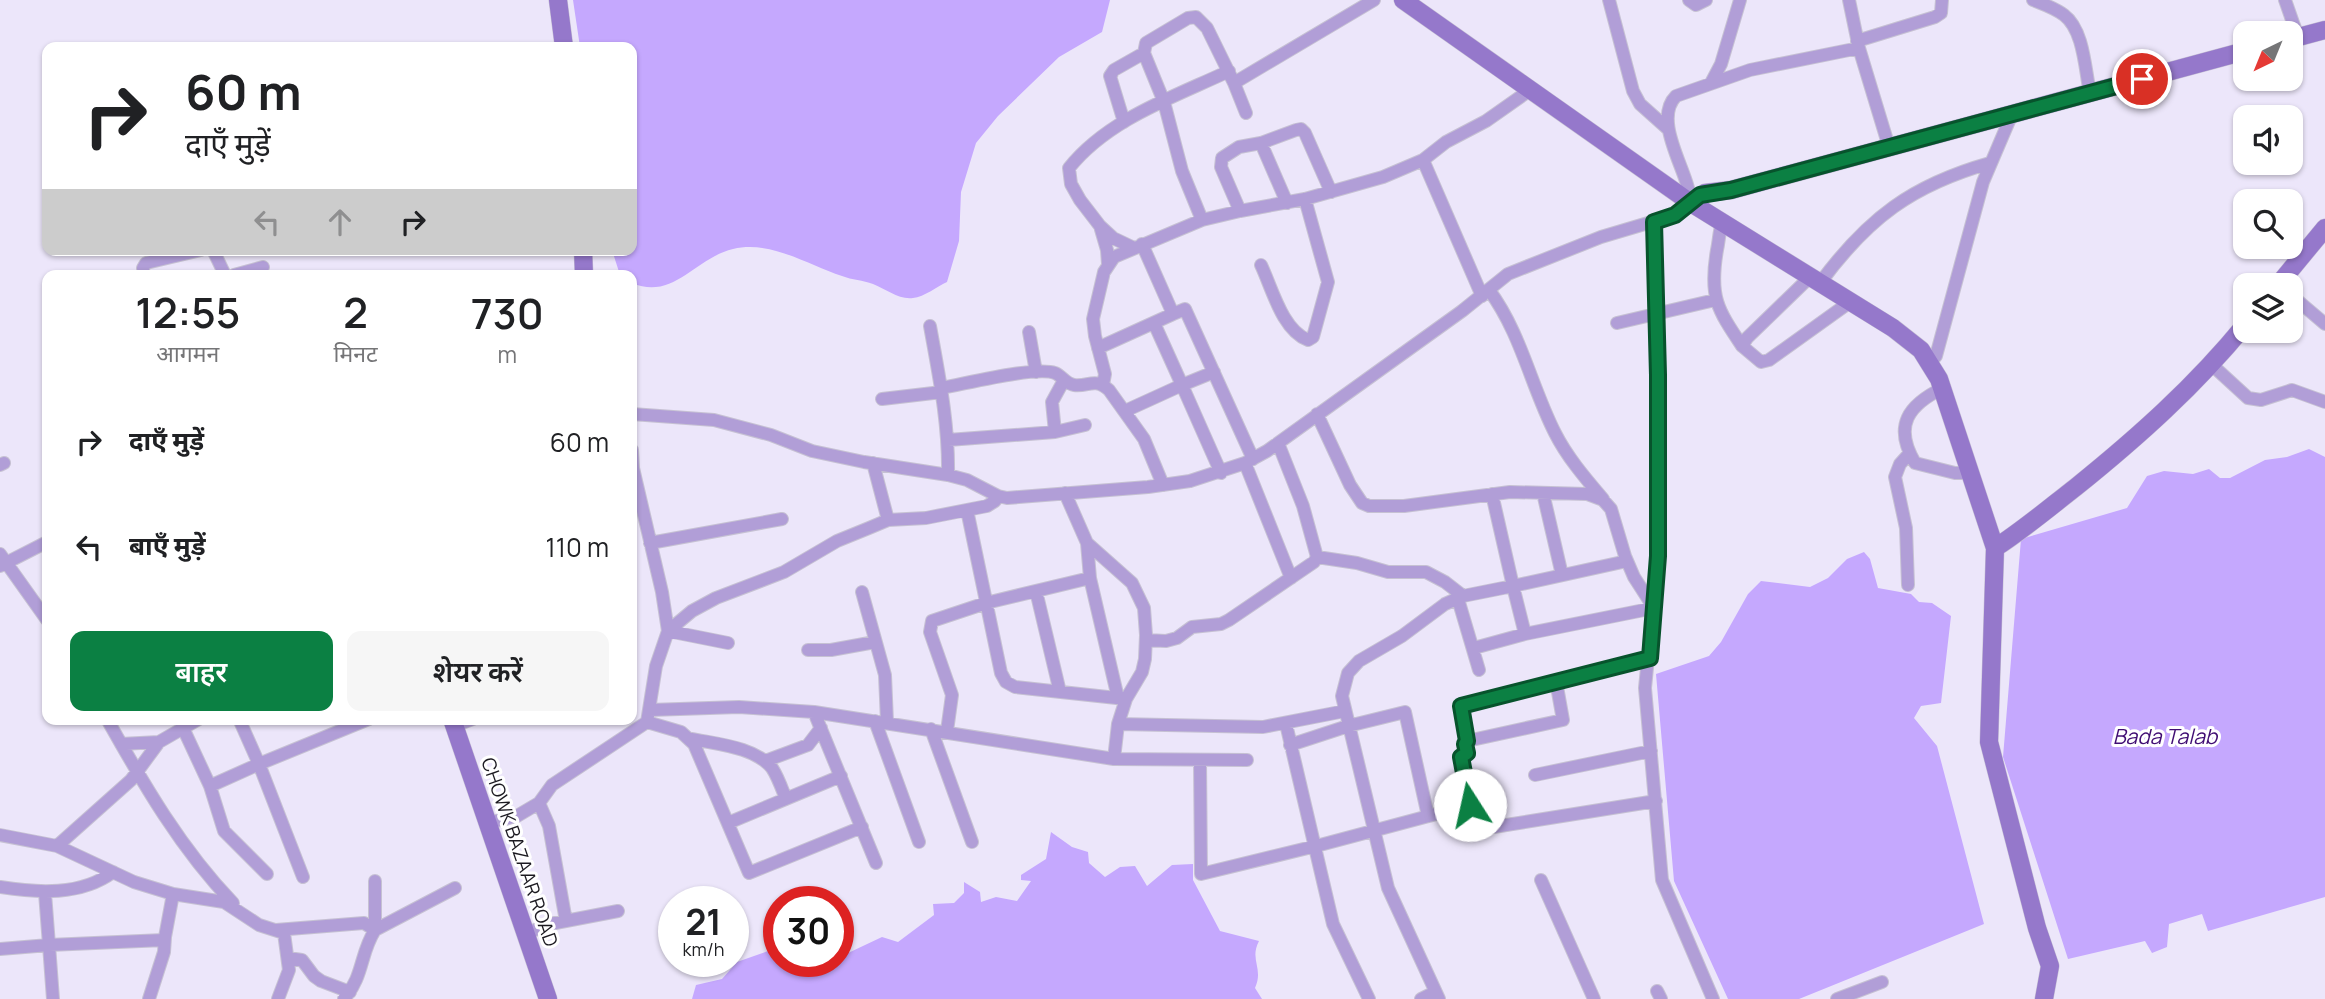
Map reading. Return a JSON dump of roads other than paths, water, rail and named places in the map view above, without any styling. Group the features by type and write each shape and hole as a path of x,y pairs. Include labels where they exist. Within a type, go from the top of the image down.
{"main road":[{"path":"558,0 563,42"},
{"path":"1403,0 1530,90 1690,194 1722,223 1893,328 1930,362 1943,388 1995,548 1989,742 2037,928 2050,966 2044,999"},
{"path":"2303,36 2325,30"},
{"path":"1690,194 1731,190 2233,54"},
{"path":"2292,273 2325,228"},
{"path":"1995,548 2042,514 2158,419 2233,338"},
{"name":"CHOWK BAZAAR ROAD","path":"454,725 548,999"}],"street":[{"path":"1173,314 1138,246 1112,238 1100,226 1080,201 1071,184 1069,168 1079,155 1124,122 1164,102 1232,77 1374,0"},
{"path":"1609,0 1633,92 1640,104 1668,129"},
{"path":"1689,0 1696,5 1706,0"},
{"path":"1711,83 1721,64 1740,0"},
{"path":"1849,0 1858,45 1889,147"},
{"path":"637,414 714,420 771,435 812,451 948,475 976,484 998,496 1026,498 1163,485 1221,473 1249,461 1278,443 1508,274 1601,237 1675,215 1690,194 1668,129 1670,102 1675,96 1750,70 1858,45 1935,18 1941,13 1942,0"},
{"path":"2033,0 2065,15 2078,35 2090,93"},
{"path":"2285,0 2290,21"},
{"path":"1202,220 1182,171 1164,102 1144,53 1146,43 1188,18 1196,17 1207,28 1247,113"},
{"path":"1124,122 1110,76 1114,70 1144,53"},
{"path":"1108,264 1114,257 1202,220 1304,200 1383,177 1423,160 1446,142 1486,121 1530,90"},
{"path":"1930,362 1936,356 1945,329 1954,285 1990,163 2009,121 2009,115"},
{"path":"1240,211 1220,162 1232,150 1301,129 1331,192"},
{"path":"1261,143 1287,203"},
{"path":"1423,160 1485,293 1506,315 1556,435 1611,509 1627,561 1654,608"},
{"path":"1742,346 1747,338 1815,280 1845,249 1903,198 1940,179 1990,163"},
{"path":"1261,265 1289,324 1308,340 1312,337 1328,282 1304,200"},
{"path":"1654,222 1658,556 1645,688 1662,880 1713,999"},
{"path":"1722,223 1713,279 1715,300 1742,346 1761,362 1769,360 1850,302"},
{"path":"1100,226 1108,264 1093,318 1105,374 1104,385"},
{"path":"143,270 146,263 176,256"},
{"path":"252,270 262,267"},
{"path":"1617,323 1715,300"},
{"path":"2303,305 2325,324"},
{"path":"1098,348 1185,309 1214,372 1291,578"},
{"path":"1154,323 1221,473"},
{"path":"930,326 942,390 948,440 948,475"},
{"path":"1029,332 1036,372"},
{"path":"2211,365 2248,398 2261,400 2292,390 2325,401"},
{"path":"882,399 1036,372 1055,373 1070,384 1091,382 1104,385 1144,439 1163,485"},
{"path":"1125,411 1214,372"},
{"path":"1055,432 1052,402 1064,380"},
{"path":"1943,388 1924,397 1908,414 1906,435 1909,454 1915,463 1955,473 1971,473"},
{"path":"1317,414 1350,485 1362,503 1383,508 1492,494 1543,493 1587,494 1603,500"},
{"path":"948,440 1055,432 1085,425"},
{"path":"1278,443 1303,506 1317,557"},
{"path":"1908,584 1906,528 1895,488 1895,477 1900,464 1909,454"},
{"path":"873,463 888,520"},
{"path":"637,486 662,592 668,631 656,666 649,716"},
{"path":"1065,493 1087,543 1090,578 1122,699 1114,759"},
{"path":"1543,493 1562,575"},
{"path":"1492,494 1525,634"},
{"path":"668,631 692,611 716,598 784,572 837,541 888,520 926,518 988,506 995,502 998,496"},
{"path":"967,510 1001,673 1006,682 1015,687 1122,699"},
{"path":"650,544 782,519"},
{"path":"1087,543 1124,574 1138,592 1144,608 1146,640 1142,672 1122,699"},
{"path":"42,544 2,561 42,608"},
{"path":"1146,640 1166,641 1177,638 1192,627 1228,621 1309,566 1317,557"},
{"path":"1317,557 1357,563 1388,572 1426,572 1445,582 1460,598 1479,670"},
{"path":"1421,999 1437,995 1388,888 1342,696 1348,673 1359,661 1385,647 1445,604 1460,598 1627,561"},
{"path":"947,731 952,695 929,627 932,621 986,603 1090,578"},
{"path":"1037,591 1060,692"},
{"path":"862,592 885,675 881,721 919,842"},
{"path":"1474,648 1525,634 1654,608"},
{"path":"668,631 728,643"},
{"path":"808,650 831,650 875,642"},
{"path":"1650,658 1461,706 1467,741 1467,753 1461,757 1475,830 1656,801"},
{"path":"1467,741 1563,720 1556,681"},
{"path":"637,725 649,716 739,707 814,712 881,721 1114,759 1247,760"},
{"path":"1118,724 1263,727 1345,710"},
{"path":"814,712 876,863"},
{"path":"1290,744 1405,712 1428,816"},
{"path":"649,716 681,732 698,751 749,873 862,827"},
{"path":"1286,724 1333,924 1370,999"},
{"path":"110,725 147,791 192,855 243,914"},
{"path":"57,846 121,789 159,742 188,725"},
{"path":"242,725 303,877"},
{"path":"210,786 354,725"},
{"path":"488,823 517,816 539,803 552,785 636,725"},
{"path":"183,728 210,786 224,831 267,874"},
{"path":"765,761 808,745 821,728"},
{"path":"931,729 972,842"},
{"path":"688,738 743,750 765,761 774,770 786,799"},
{"path":"121,744 159,742"},
{"path":"1535,775 1651,751"},
{"path":"1199,760 1201,874 1315,847 1470,805"},
{"path":"728,823 841,776"},
{"path":"539,803 551,835 566,921"},
{"path":"0,835 57,846 113,872 173,894 224,902 259,925 281,931 285,935 289,970 278,999"},
{"path":"0,887 45,892 87,886 104,880 113,872"},
{"path":"1541,880 1594,999"},
{"path":"375,881 375,930"},
{"path":"288,958 302,960 314,976 349,997 361,973 369,939 375,930 455,888"},
{"path":"45,892 53,999"},
{"path":"149,999 164,952 173,894"},
{"path":"525,934 550,924 618,911"},
{"path":"274,930 363,923 375,930"},
{"path":"0,948 164,940"},
{"path":"1837,999 1882,982"}],"water":[{"path":"573,0 1110,0 1102,32 1059,57 998,116 976,143 961,192 959,241 947,282 913,298 898,296 789,255 747,247 719,254 672,283 660,287 637,284 637,270 618,270 614,256 637,256 637,42 579,42"},
{"name":"Bada Talab","path":"2309,449 2325,457 2325,897 2208,931 2202,914 2169,924 2167,947 2152,953 2145,941 2068,959 2003,757 2021,539 2127,508 2147,476 2164,471 2193,474 2209,469 2220,478 2230,478 2265,460 2287,457"},
{"path":"1864,552 1870,559 1878,588 1911,594 1919,602 1932,603 1951,616 1941,703 1921,706 1914,718 1937,746 1984,924 1799,999 1728,999 1674,881 1656,674 1709,656 1721,642 1748,594 1761,581 1810,587 1828,578 1847,559"},
{"path":"1051,832 1072,847 1088,852 1089,863 1105,877 1120,867 1135,866 1147,886 1172,865 1193,864 1193,880 1220,931 1259,941 1255,954 1258,975 1255,988 1262,999 692,999 696,985 724,977 749,977 749,958 763,953 763,977 854,977 854,950 882,937 898,942 934,915 933,904 954,903 964,893 964,882 980,892 981,902 996,897 1017,901 1031,881 1021,880 1021,875 1046,859"}]}
